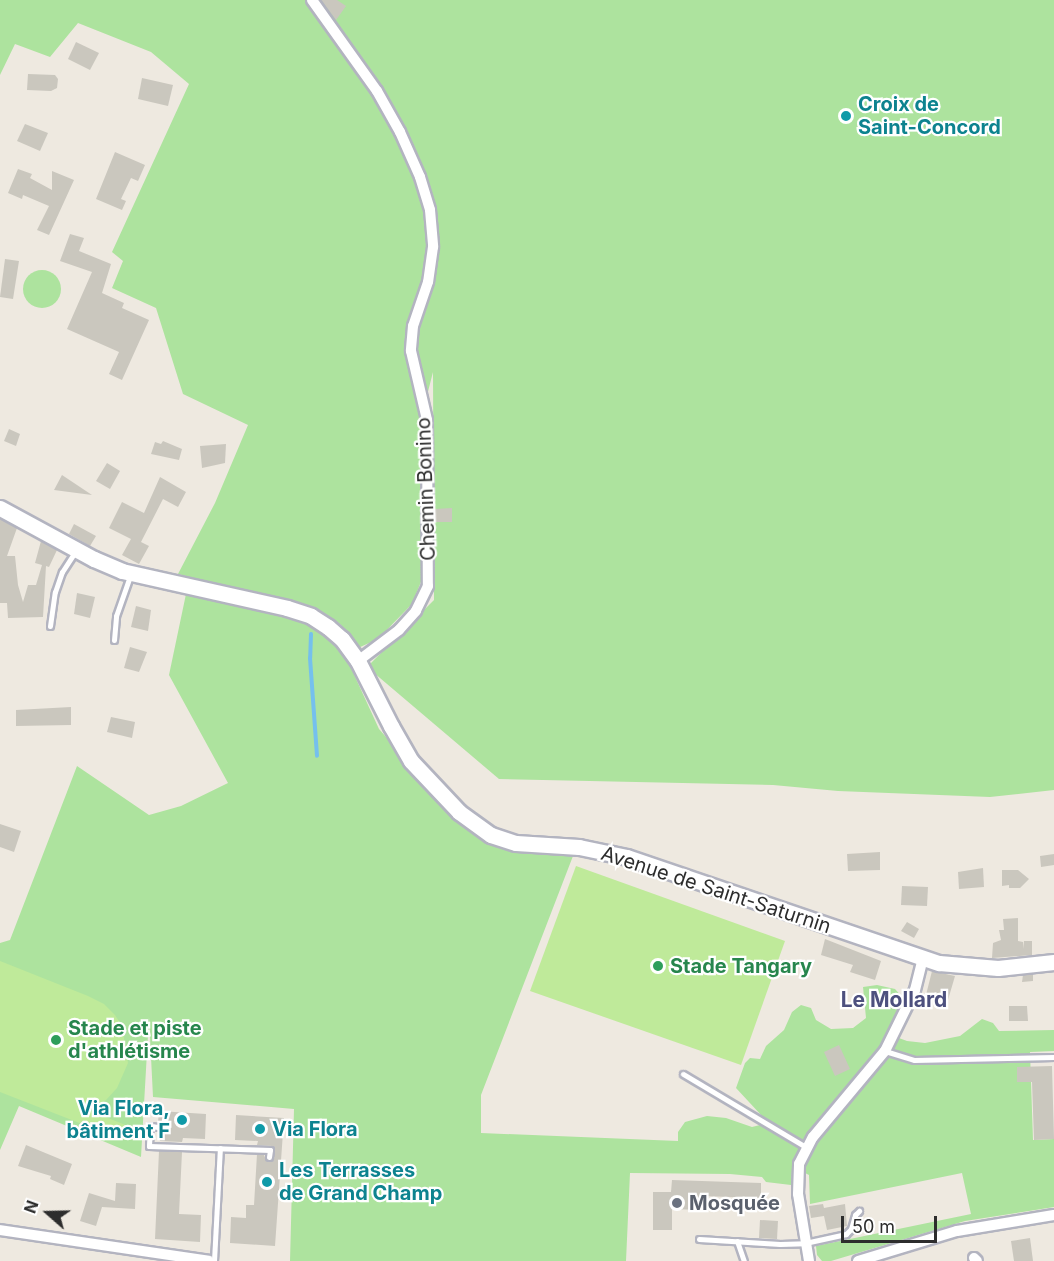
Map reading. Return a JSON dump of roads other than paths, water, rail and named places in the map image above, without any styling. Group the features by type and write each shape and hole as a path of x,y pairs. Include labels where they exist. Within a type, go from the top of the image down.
{"main road":[{"name":"Avenue de Saint-Saturnin","path":"0,507 77,549 131,573 310,616 342,639 358,660 411,761 459,812 490,835 516,843 579,847 627,857 939,963 998,968 1054,962"}],"street":[{"name":"Chemin Bonino","path":"312,0 377,91 400,132 420,177 430,210 433,246 428,282 413,326 411,351 426,420 428,586 416,611 399,630 358,660"},
{"path":"809,1261 797,1179 806,1148 885,1052 915,990 922,958"},
{"path":"858,1261 957,1231 1054,1215"},
{"path":"0,1230 209,1261"}],"lane":[{"path":"50,626 55,592 62,572 77,549"},
{"path":"114,640 116,616 131,573"},
{"path":"885,1052 914,1060 1054,1057"},
{"path":"683,1074 806,1148"},
{"path":"158,1127 150,1126 150,1146 270,1150 269,1157"},
{"path":"214,1261 220,1148"},
{"path":"699,1239 780,1244 806,1243 846,1234 851,1229 855,1215 860,1211"},
{"path":"737,1241 744,1261"}],"waterway":[{"path":"311,634 310,658 317,756"}],"place":[{"name":"Croix de Saint-Concord","path":"846,116"},
{"name":"Stade Tangary","path":"658,966"},
{"name":"Stade et piste d'athlétisme","path":"56,1040"},
{"name":"Via Flora, bâtiment F","path":"182,1120"},
{"name":"Via Flora","path":"260,1129"},
{"name":"Les Terrasses de Grand Champ","path":"267,1182"},
{"name":"Mosquée","path":"677,1203"}],"district":[{"name":"Le Mollard","path":"894,1000"}]}
